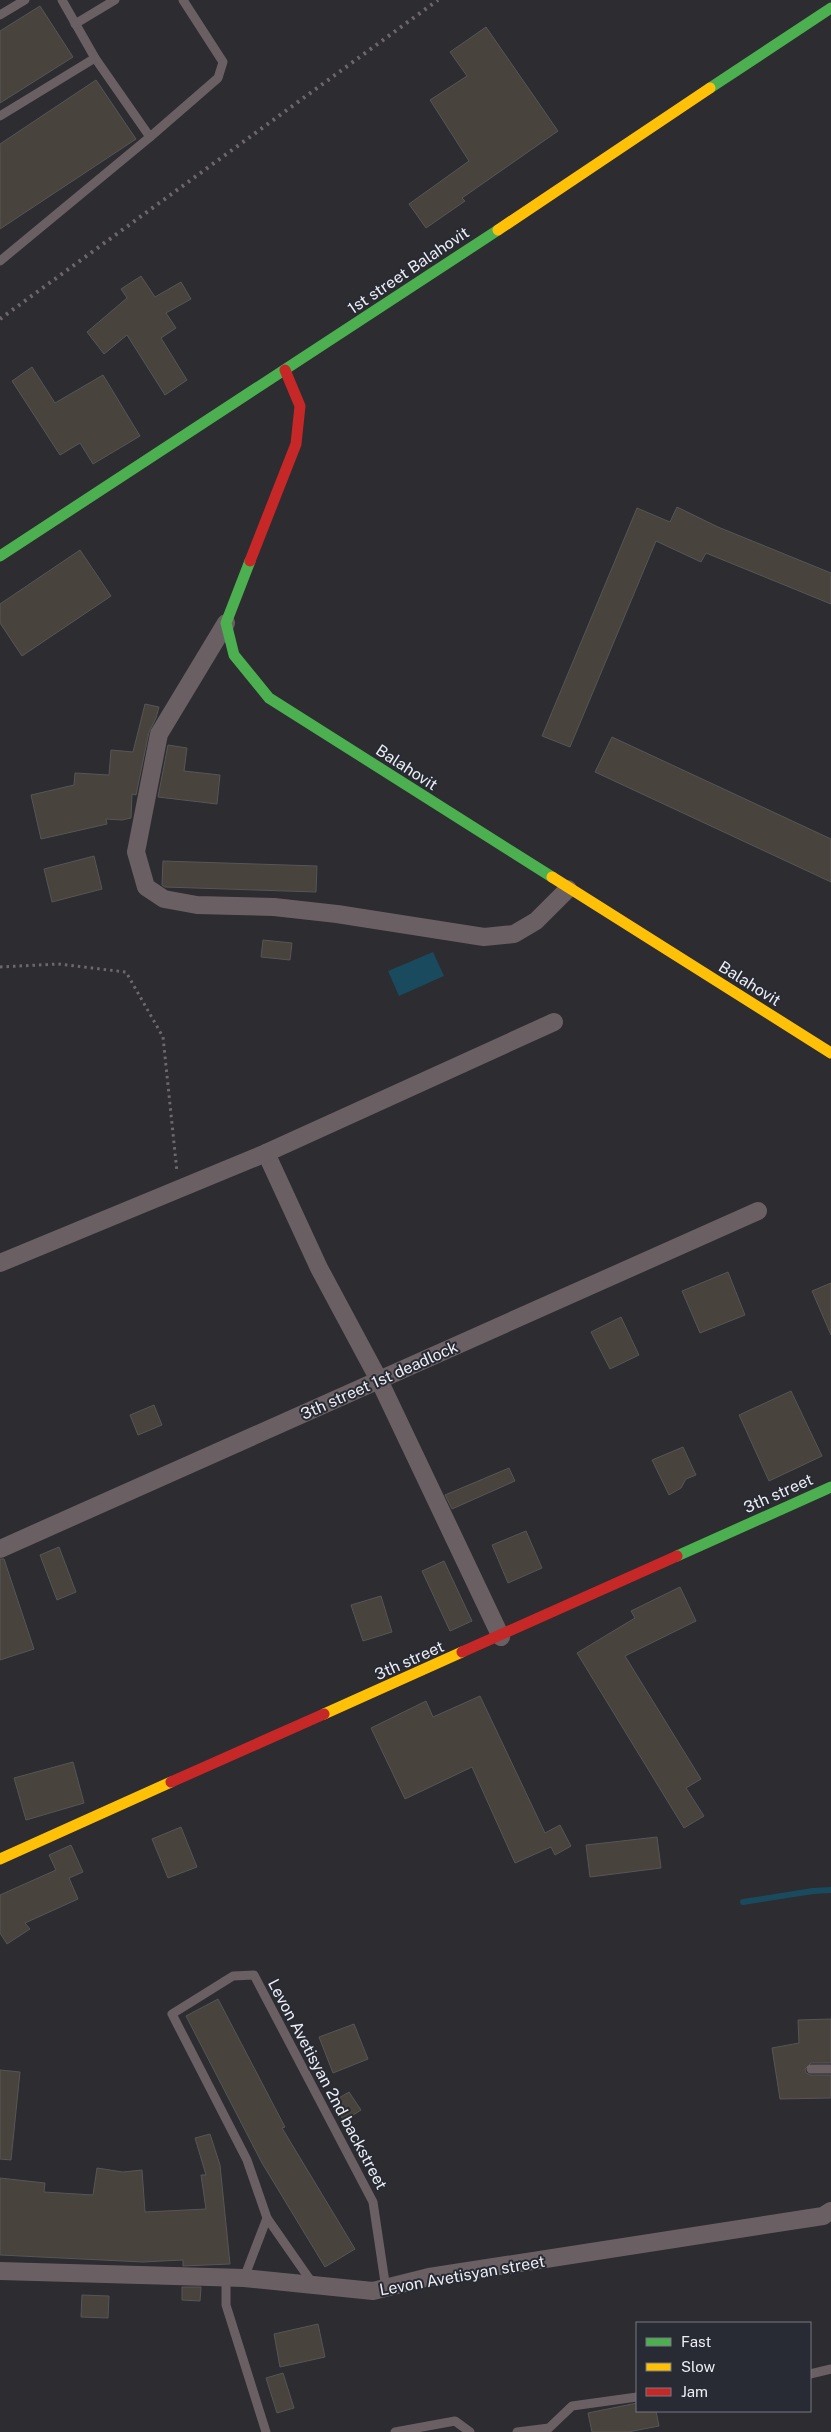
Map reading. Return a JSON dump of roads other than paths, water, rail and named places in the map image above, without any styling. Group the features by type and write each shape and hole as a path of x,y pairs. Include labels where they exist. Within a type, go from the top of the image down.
{"street":[{"name":"1st street Balahovit","path":"0,556 831,8"},
{"path":"284,370 300,406 296,444 226,624 159,734 136,852 146,887 164,899 197,905 274,907 338,914 484,937 514,934 536,921 568,889"},
{"name":"Balahovit","path":"226,624 234,655 269,698 568,889 831,1053"},
{"path":"0,1263 266,1153 554,1022"},
{"path":"266,1153 319,1268 379,1380 501,1637"},
{"name":"3th street 1st deadlock","path":"0,1549 758,1211"},
{"name":"3th street","path":"0,1859 501,1637 831,1487"},
{"name":"Levon Avetisyan street","path":"0,2271 226,2277 315,2287 373,2291 429,2278 823,2216 831,2212"}],"lane":[{"path":"0,16 25,0"},
{"path":"62,0 95,58 150,137"},
{"path":"75,24 115,0"},
{"path":"1,257 150,137 218,78 223,62 183,0"},
{"path":"0,116 95,58"},
{"name":"Levon Avetisyan 2nd backstreet","path":"267,2218 247,2160 172,2014 233,1976 254,1975 373,2202 386,2289"},
{"path":"811,2069 831,2068"},
{"path":"244,2278 267,2218"},
{"path":"267,2218 315,2287"},
{"path":"226,2277 226,2305 266,2432"},
{"path":"811,2374 831,2369"},
{"path":"517,2432 549,2428 572,2406 636,2397"},
{"path":"396,2432 456,2421 470,2432"}],"water":[{"path":"433,952 444,976 399,996 388,971"}],"waterway":[{"path":"743,1902 831,1890"}],"railway":[{"path":"0,319 438,0"}]}
